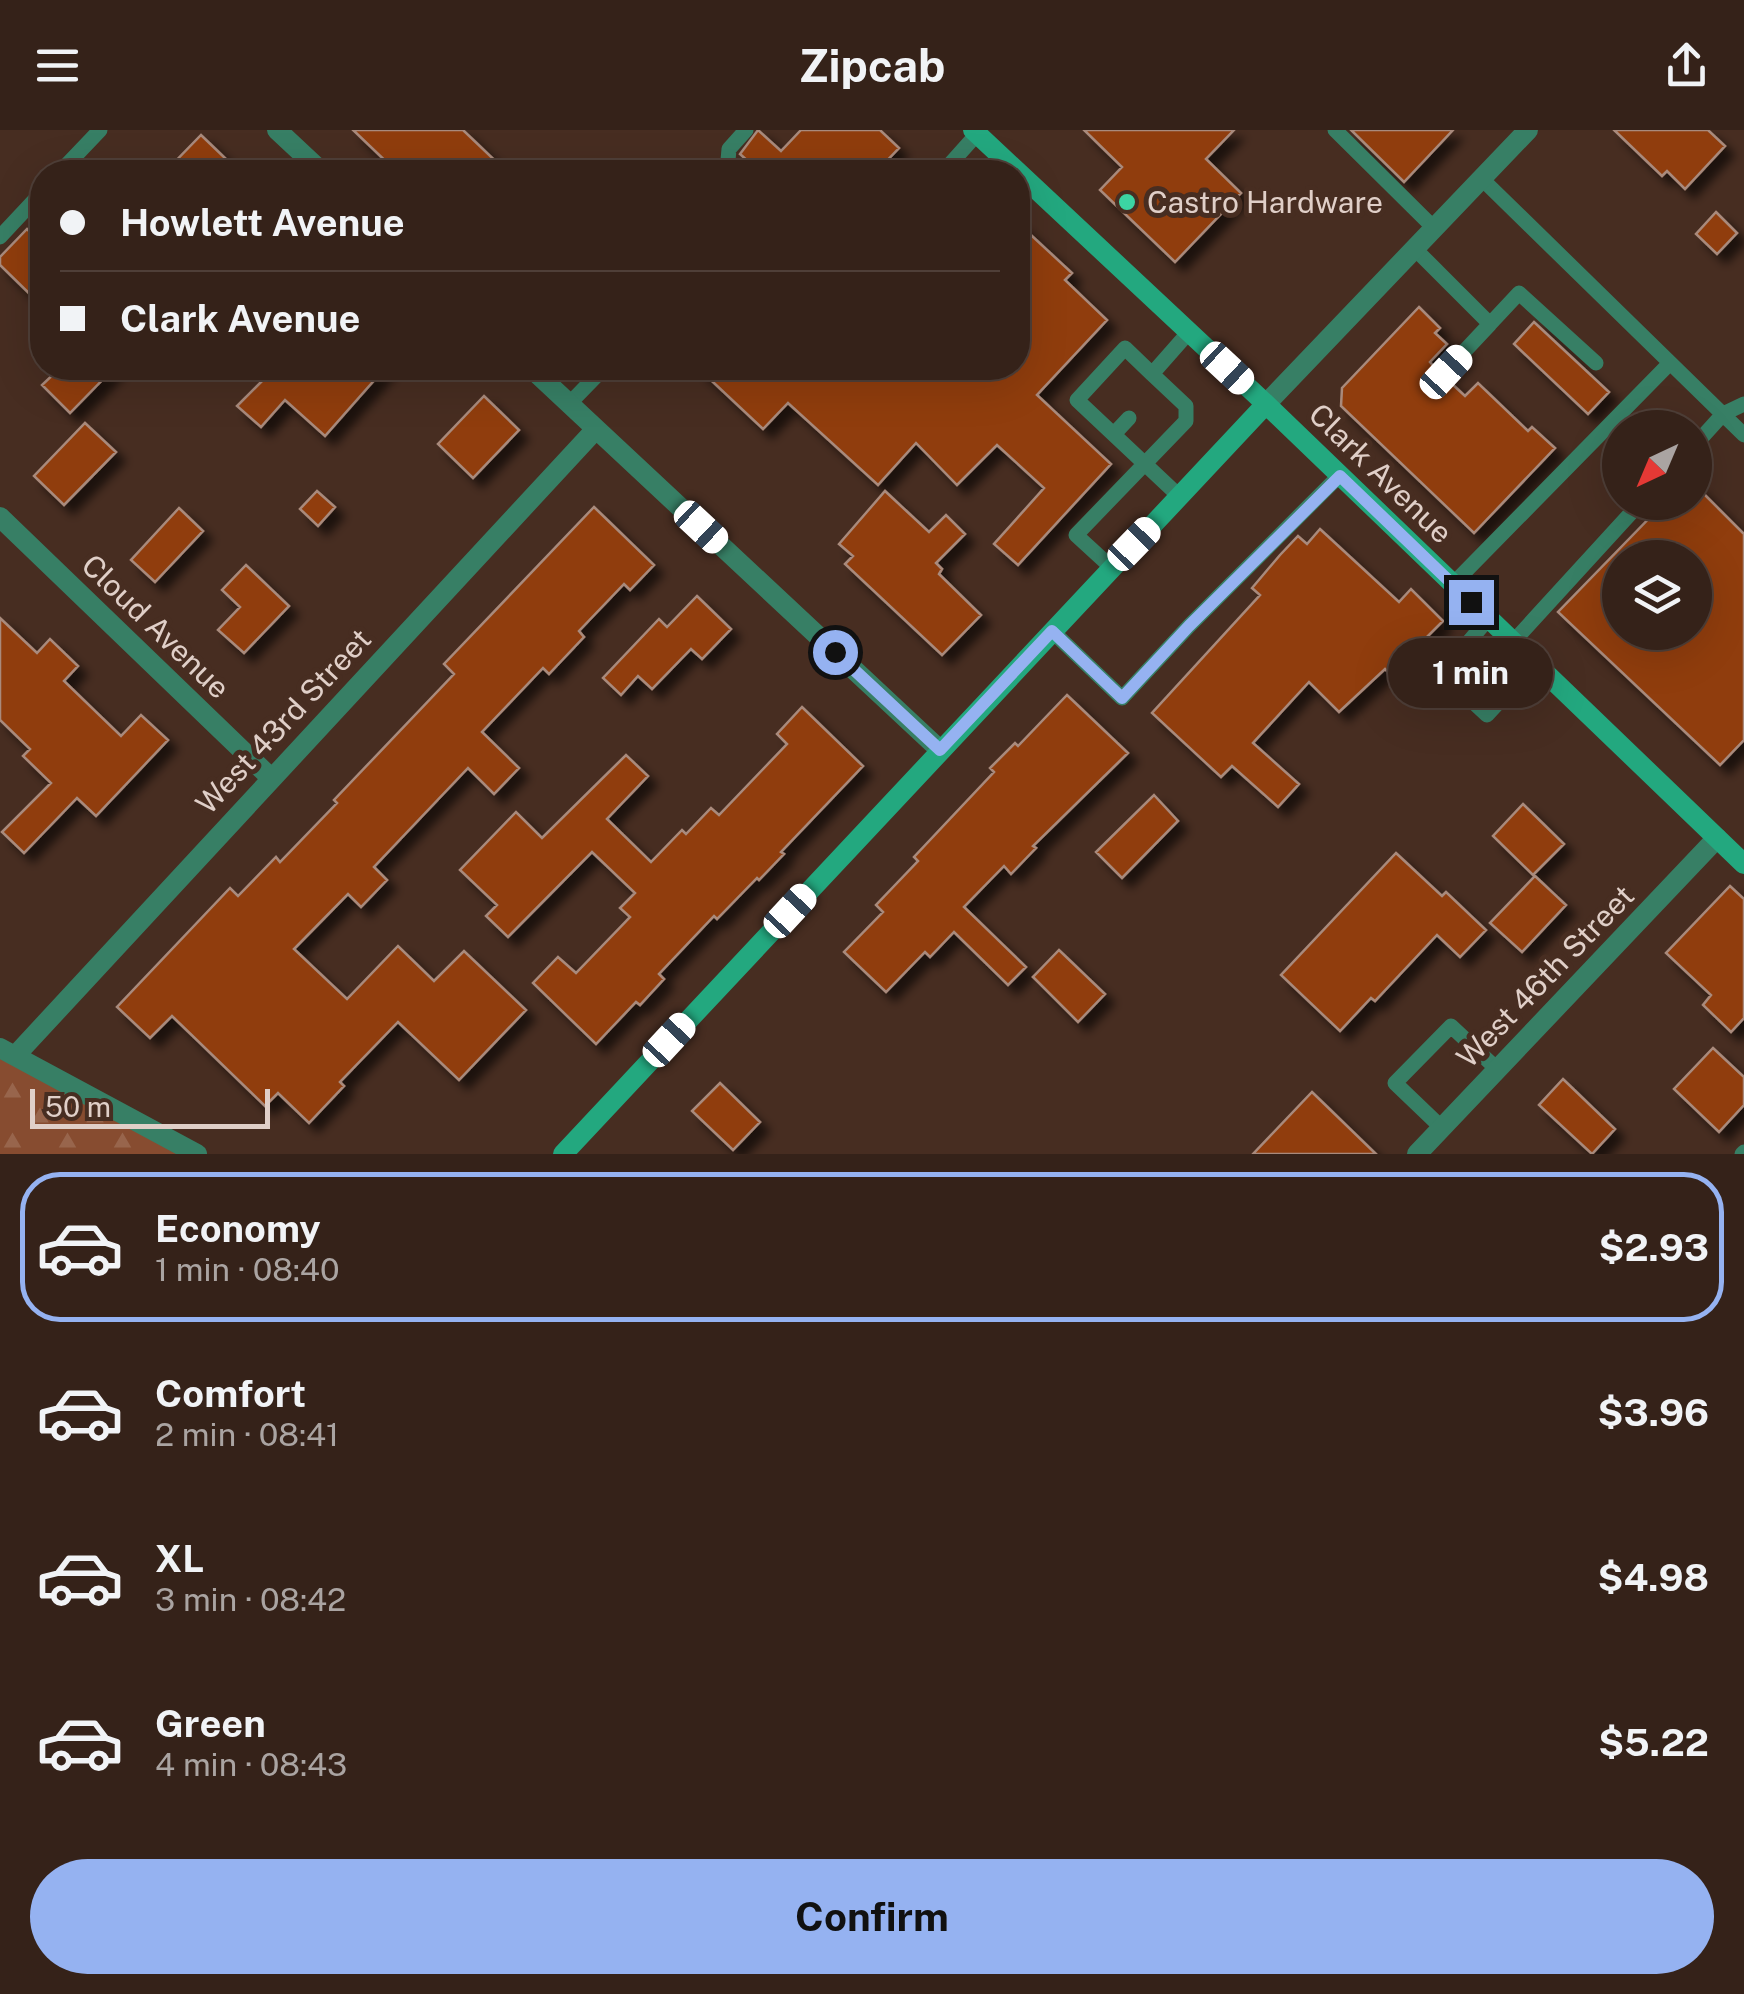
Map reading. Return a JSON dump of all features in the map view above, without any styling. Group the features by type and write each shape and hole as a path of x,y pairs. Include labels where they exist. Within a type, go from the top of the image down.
{"street":[{"path":"277,130 309,160"},
{"path":"563,1154 1528,130"},
{"name":"Clark Avenue","path":"975,132 1005,160"},
{"name":"Clark Avenue","path":"1030,183 1266,404 1744,864"},
{"path":"544,380 940,750"},
{"name":"West 43rd Street","path":"7,1052 271,778 596,429"},
{"name":"Cloud Avenue","path":"0,517 271,778"},
{"name":"West 46th Street","path":"1417,1154 1717,838"},
{"path":"7,1052 197,1154"}],"lane":[{"path":"71,160 100,130"},
{"path":"728,160 729,149 746,130"},
{"path":"1336,130 1435,229"},
{"path":"952,160 975,132"},
{"path":"1482,179 1744,435"},
{"path":"0,237 30,205"},
{"path":"1416,250 1490,324"},
{"path":"1446,372 1518,293 1596,363"},
{"path":"1155,383 1189,332"},
{"path":"1112,568 1076,535 1144,464 1186,420 1186,406 1155,383 1125,348 1077,400 1144,464 1180,496"},
{"path":"1454,584 1670,363"},
{"path":"569,404 592,380"},
{"path":"1712,426 1723,414 1744,404"},
{"path":"1114,434 1128,418"},
{"path":"1052,631 1122,698 1340,476"},
{"path":"1513,642 1625,520"},
{"path":"1489,618 1442,673 1487,715 1535,663"},
{"path":"1442,1128 1395,1083 1450,1026 1498,1070"}],"green space":[{"path":"0,1049 197,1154 0,1154"}],"building":[{"path":"353,130 463,130 494,160 384,160"},
{"path":"758,130 781,151 801,130 880,130 899,148 888,160 747,160 740,154"},
{"path":"1084,130 1234,130 1206,159 1241,193 1175,262 1100,190 1122,167"},
{"path":"1351,130 1453,130 1404,182"},
{"path":"1614,130 1708,130 1725,146 1685,189 1667,171 1662,176"},
{"path":"201,135 226,159 225,160 177,160"},
{"path":"1716,212 1737,233 1717,254 1696,234"},
{"path":"27,229 30,232 30,294 0,265 0,257"},
{"path":"1030,234 1072,273 1065,280 1107,320 1037,395 1111,464 1018,565 994,544 1044,488 997,445 957,485 916,443 878,485 788,403 763,429 711,380 1030,380"},
{"path":"1419,307 1440,328 1435,333 1447,344 1430,362 1437,379 1450,382 1465,396 1478,383 1528,431 1532,427 1555,448 1474,533 1341,406 1342,388"},
{"path":"1534,322 1609,392 1588,414 1514,344"},
{"path":"47,380 102,380 70,413 42,385"},
{"path":"263,380 374,380 325,436 285,400 261,427 237,406"},
{"path":"484,396 519,430 473,478 438,444"},
{"path":"85,423 116,452 64,505 34,476"},
{"path":"317,491 335,507 318,526 300,509"},
{"path":"885,491 929,532 946,515 965,534 936,563 942,569 939,574 981,615 942,655 845,564 853,556 839,544"},
{"path":"1712,502 1744,534 1744,740 1720,765 1558,612 1602,567 1602,650 1712,650 1712,540 1628,540 1647,520 1712,520"},
{"path":"594,507 654,565 630,590 624,584 579,631 584,637 549,674 543,668 482,732 519,768 494,794 468,768 374,867 387,880 361,907 348,894 294,949 347,999 398,946 434,981 464,951 526,1010 459,1080 398,1022 340,1082 344,1086 309,1123 278,1093 265,1106 172,1016 150,1038 117,1007 230,888 238,896 276,857 280,862 337,803 334,800 454,674 444,664"},
{"path":"179,508 203,531 155,582 131,560"},
{"path":"1320,529 1399,602 1411,589 1443,621 1390,674 1385,669 1339,712 1309,682 1253,743 1299,784 1278,807 1232,766 1221,777 1152,713 1260,595 1252,588 1280,555 1298,536 1307,544"},
{"path":"246,565 289,606 244,653 218,630 240,607 222,590"},
{"path":"697,596 731,629 702,659 691,649 652,689 638,676 621,695 603,678 659,619 667,627"},
{"path":"0,618 37,653 50,639 78,666 64,681 121,736 141,715 168,740 96,816 77,798 24,853 2,832 51,783 23,756 30,749 0,720"},
{"path":"1067,695 1128,753 1033,846 1036,848 1011,874 1004,866 964,907 1026,967 1008,985 954,932 930,957 925,952 886,992 844,952 883,912 876,905 918,861 914,857 994,772 990,768 1015,743 1018,746"},
{"path":"802,707 863,766 759,880 717,919 714,916 659,974 664,979 640,1005 636,1002 596,1044 533,983 558,957 576,973 630,917 620,908 635,893 592,852 508,937 486,916 497,905 460,870 516,812 542,838 626,755 648,776 607,819 651,862 682,830 686,834 711,808 719,815 787,744 777,734"},
{"path":"1154,795 1178,821 1122,878 1096,852"},
{"path":"1523,804 1564,844 1533,875 1493,836"},
{"path":"1396,853 1486,930 1460,957 1437,935 1375,1001 1371,998 1340,1031 1281,975"},
{"path":"1535,876 1566,905 1522,952 1490,923"},
{"path":"1730,886 1744,899 1744,1018 1731,1032 1703,1005 1711,995 1666,953"},
{"path":"1059,950 1105,994 1078,1022 1033,977"},
{"path":"1713,1048 1744,1077 1744,1105 1719,1132 1674,1089"},
{"path":"1563,1079 1615,1129 1592,1154 1539,1105"},
{"path":"720,1083 760,1122 733,1150 692,1111"},
{"path":"1312,1092 1376,1154 1253,1154"}],"place":[{"name":"Castro Hardware","path":"1127,202"}],"route":[{"path":"835,652 940,750 1052,631 1122,698 1340,476 1471,602"}]}
